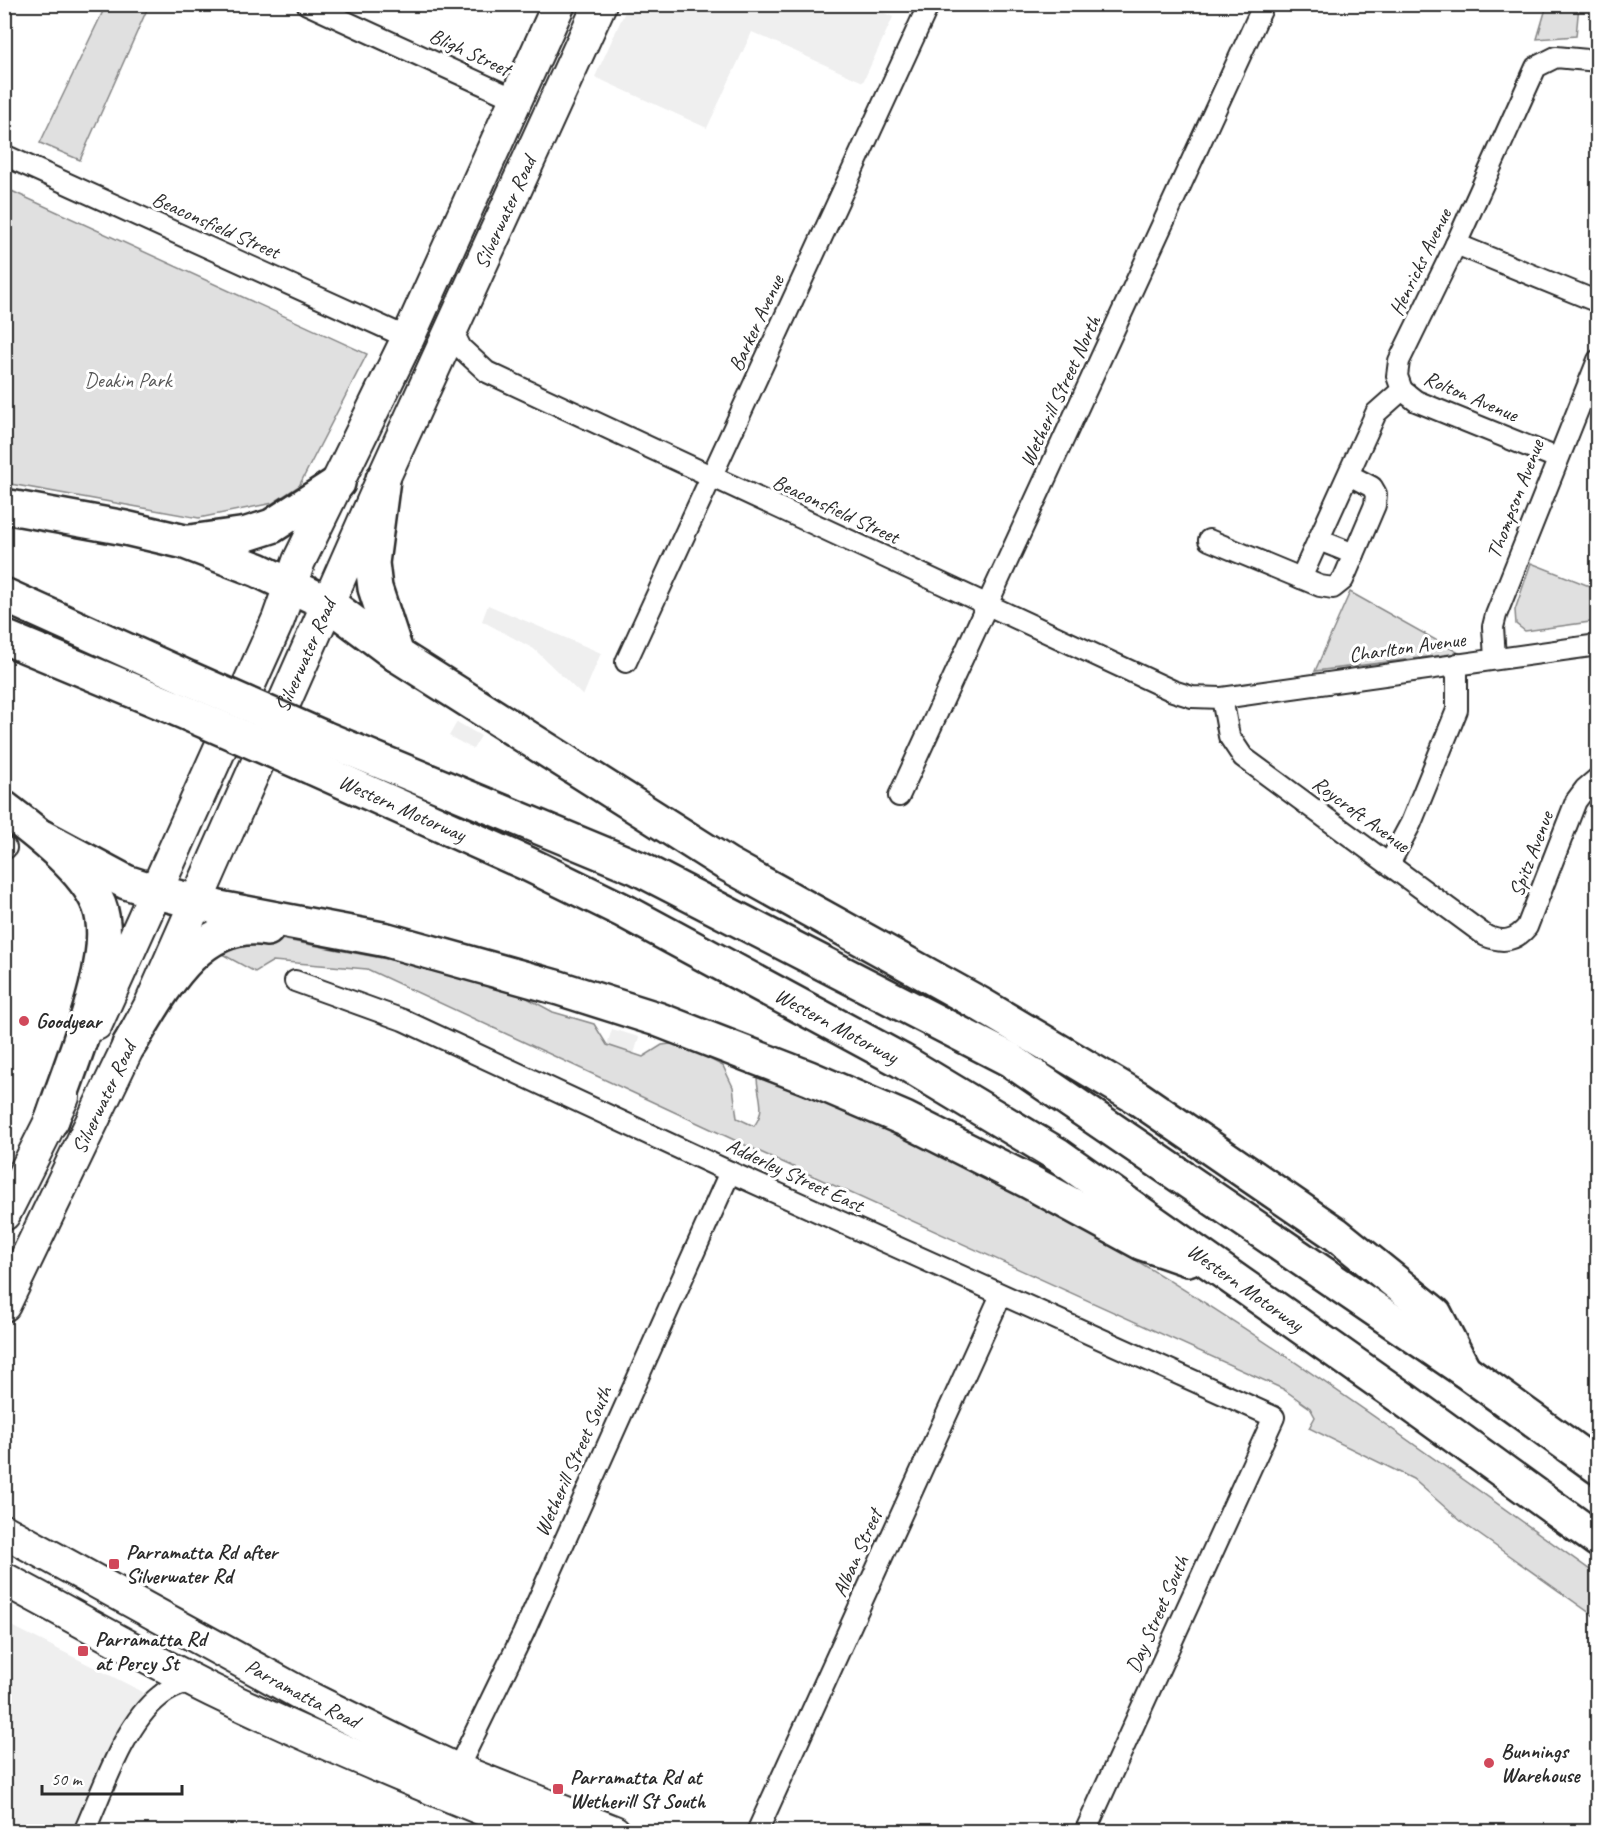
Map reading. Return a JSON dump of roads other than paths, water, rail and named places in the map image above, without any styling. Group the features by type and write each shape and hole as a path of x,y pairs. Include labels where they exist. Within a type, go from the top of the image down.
{"highway":[{"name":"Silverwater Road","path":"4,1214 77,1068 154,891 278,620 290,586 408,338 559,4"},
{"name":"Silverwater Road","path":"4,1305 129,1045 152,1004 383,479 600,4"},
{"path":"383,479 372,563 375,588 398,655"},
{"path":"185,542 247,534 272,526 338,483"},
{"path":"4,506 125,528 185,542 329,604 398,655 727,864 978,1003 1138,1098 1336,1234 1435,1314 1464,1371"},
{"name":"Western Motorway","path":"4,595 324,738 638,868 1009,1059 1464,1371 1598,1467"},
{"name":"Western Motorway","path":"4,637 175,708 528,864 624,911 902,1061 1058,1155 1598,1540"},
{"path":"4,808 42,837 72,867 99,904 104,932 105,953 97,986 52,1120"},
{"path":"42,837 106,873 154,891 195,902 387,940 560,988 657,1018 809,1077 905,1119 1028,1181 1142,1243 1228,1274"},
{"path":"129,1045 161,994 198,950 214,936 247,927 371,947 560,988"},
{"name":"Parramatta Road","path":"4,1531 307,1697 457,1770 614,1832"},
{"name":"Parramatta Road","path":"4,1579 193,1680 403,1778 540,1832"}],"street":[{"name":"Bligh Street","path":"307,4 515,99"},
{"name":"Barker Avenue","path":"626,662 928,4"},
{"name":"Wetherill Street North","path":"899,796 1264,4"},
{"name":"Henricks Avenue","path":"1402,390 1397,376 1399,361 1540,64 1564,57 1598,61"},
{"name":"Beaconsfield Street","path":"4,155 408,338"},
{"path":"1456,244 1598,303"},
{"name":"Beaconsfield Street","path":"451,328 461,348 487,372 1173,692 1192,697 1222,698"},
{"name":"Thompson Avenue","path":"1495,658 1493,627 1496,615 1598,360"},
{"path":"1302,578 1376,413 1402,390"},
{"name":"Rolton Avenue","path":"1402,390 1416,401 1557,458"},
{"path":"1209,540 1320,586 1334,588 1343,580 1375,506 1376,494 1372,487 1365,481 1348,475"},
{"path":"1319,540 1354,554"},
{"name":"Charlton Avenue","path":"1222,698 1598,645"},
{"path":"1389,864 1411,824 1457,710 1457,664"},
{"name":"Roycroft Avenue","path":"1222,698 1229,736 1243,757 1486,936 1505,941"},
{"name":"Spitz Avenue","path":"1505,941 1520,935 1527,927 1576,801 1598,778"},
{"name":"Adderley Street East","path":"295,981 403,1020 730,1172 1274,1417"},
{"name":"Wetherill Street South","path":"457,1770 523,1634 730,1172"},
{"name":"Alban Street","path":"757,1832 1001,1295"},
{"name":"Day Street South","path":"1085,1832 1274,1417"},
{"path":"84,1832 133,1726 162,1694 193,1680"}],"place":[{"name":"Goodyear","path":"24,1021"},
{"name":"Parramatta Rd after Silverwater Rd","path":"114,1564"},
{"name":"Parramatta Rd at Percy St","path":"83,1651"},
{"name":"Bunnings Warehouse","path":"1489,1763"},
{"name":"Parramatta Rd at Wetherill St South","path":"558,1789"}],"park label":[{"name":"Deakin Park","path":"128,380"}]}
